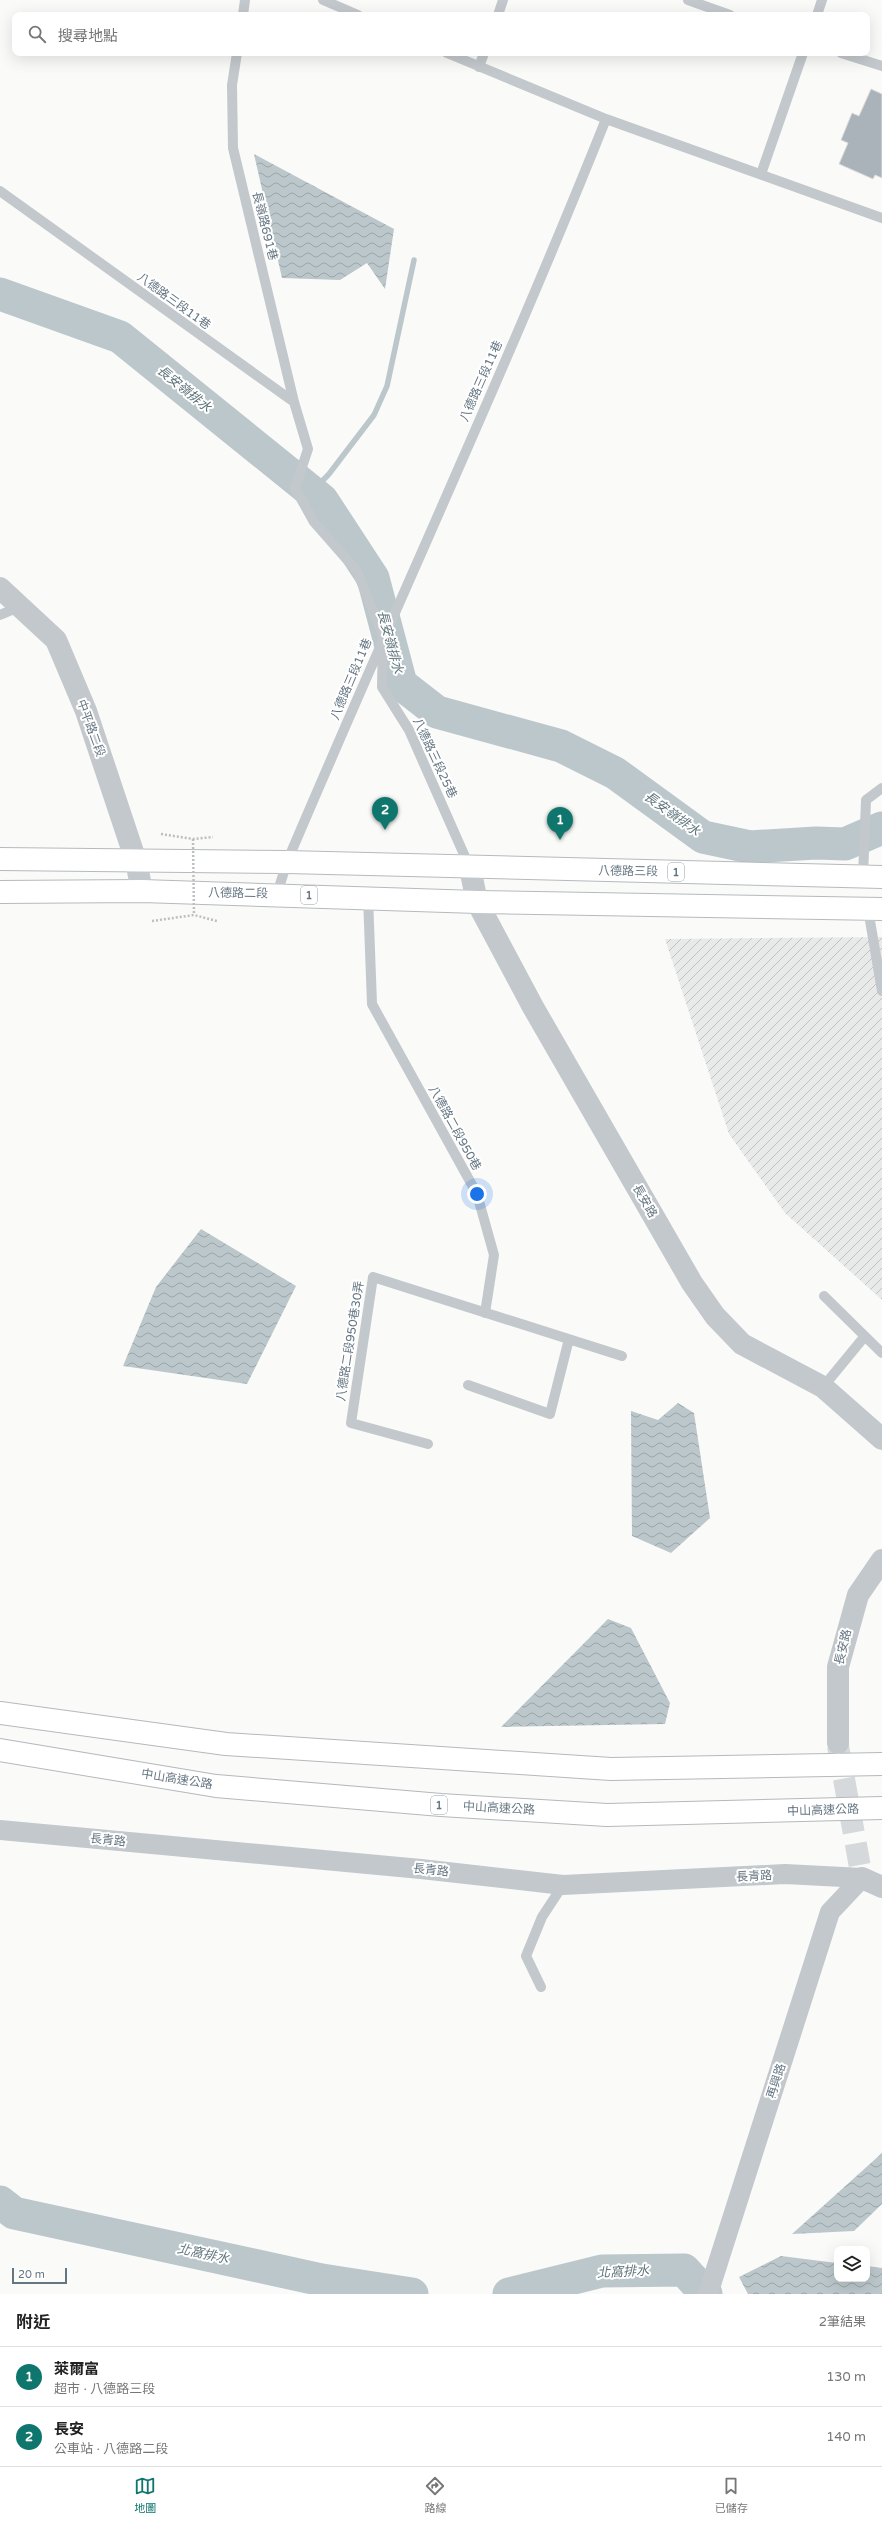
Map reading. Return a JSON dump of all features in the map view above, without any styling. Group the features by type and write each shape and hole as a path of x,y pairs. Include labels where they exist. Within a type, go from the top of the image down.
{"main road":[{"name":"1","path":"0,859 287,862 470,868"},
{"name":"八德路三段","path":"470,868 873,877"},
{"name":"八德路二段","path":"0,892 142,891 277,894 476,902"},
{"name":"1","path":"476,902 875,909"},
{"path":"0,1713 226,1744 611,1769 882,1764"},
{"name":"中山高速公路","path":"0,1750 216,1786 441,1805 607,1815 882,1808"}],"street":[{"name":"中平路二段","path":"0,588 10,611 56,640 86,711 136,861 142,891"},
{"name":"長安路","path":"470,868 476,902 533,1007 684,1269 715,1316 742,1344 823,1387 882,1439"},
{"name":"長安路","path":"838,1743 838,1667 858,1595 882,1560"},
{"name":"長青路","path":"0,1830 421,1869 563,1885 785,1874 862,1878"},
{"path":"862,1878 882,1887"},
{"name":"再興路","path":"708,2294 830,1912 862,1878"}],"lane":[{"path":"243,12 245,0"},
{"path":"323,0 351,12"},
{"path":"499,12 504,0"},
{"path":"688,0 722,12"},
{"path":"818,12 822,0"},
{"name":"長嶺路691巷","path":"237,56 232,85 232,148 294,402"},
{"path":"454,56 606,119 882,218"},
{"path":"479,67 483,56"},
{"path":"761,174 802,56"},
{"path":"851,56 882,66"},
{"name":"八德路三段11巷","path":"277,894 287,862 383,636 563,226 606,119"},
{"name":"八德路三段11巷","path":"0,191 294,402 308,448 295,488 314,522 357,571 383,636"},
{"name":"八德路三段25巷","path":"383,636 382,687 409,730 470,868"},
{"path":"873,877 866,800 882,788"},
{"name":"八德路二段950巷","path":"368,897 372,1004 477,1194 494,1255 485,1313"},
{"path":"875,909 882,991"},
{"name":"八德路二段950巷30弄","path":"428,1444 351,1423 373,1276 485,1313"},
{"path":"824,1296 882,1353"},
{"path":"485,1313 622,1356"},
{"path":"823,1387 865,1336"},
{"path":"468,1385 550,1414 569,1339"},
{"path":"541,1987 526,1956 542,1917 563,1885"}],"path":[{"path":"161,834 193,839 213,837"},
{"path":"193,839 194,915"},
{"path":"152,921 194,915 217,921"}],"shaded area":[{"path":"882,937 882,1300 785,1213 729,1134 665,939"}],"water":[{"path":"254,154 394,229 385,289 367,263 340,280 282,278"},
{"path":"201,1229 296,1286 247,1384 123,1366 156,1287"},
{"path":"678,1403 694,1413 710,1518 671,1553 632,1536 631,1411 658,1420"},
{"path":"608,1619 631,1628 670,1703 665,1724 501,1727"},
{"path":"882,2153 882,2204 854,2231 792,2234"},
{"path":"781,2256 834,2263 834,2282 870,2282 870,2266 882,2268 882,2294 748,2294 739,2277"}],"building":[{"path":"871,89 882,94 882,178 875,175 873,179 839,164 848,143 841,140 852,113 859,116"}],"waterway":[{"path":"302,502 329,474 374,415 387,386 414,260"},
{"name":"長安嶺排水","path":"0,294 120,337 322,500 373,578 401,684 437,712 561,746 615,773 703,837 750,847 816,843 845,844 882,828"},
{"name":"北窩排水","path":"0,2202 14,2213 322,2280 412,2294"},
{"name":"北窩排水","path":"509,2294 602,2271 684,2270 706,2294"}],"tunnel":[{"path":"838,1746 862,1878"}],"place":[{"name":"長安","path":"385,830"},
{"name":"萊爾富","path":"560,840"}]}
